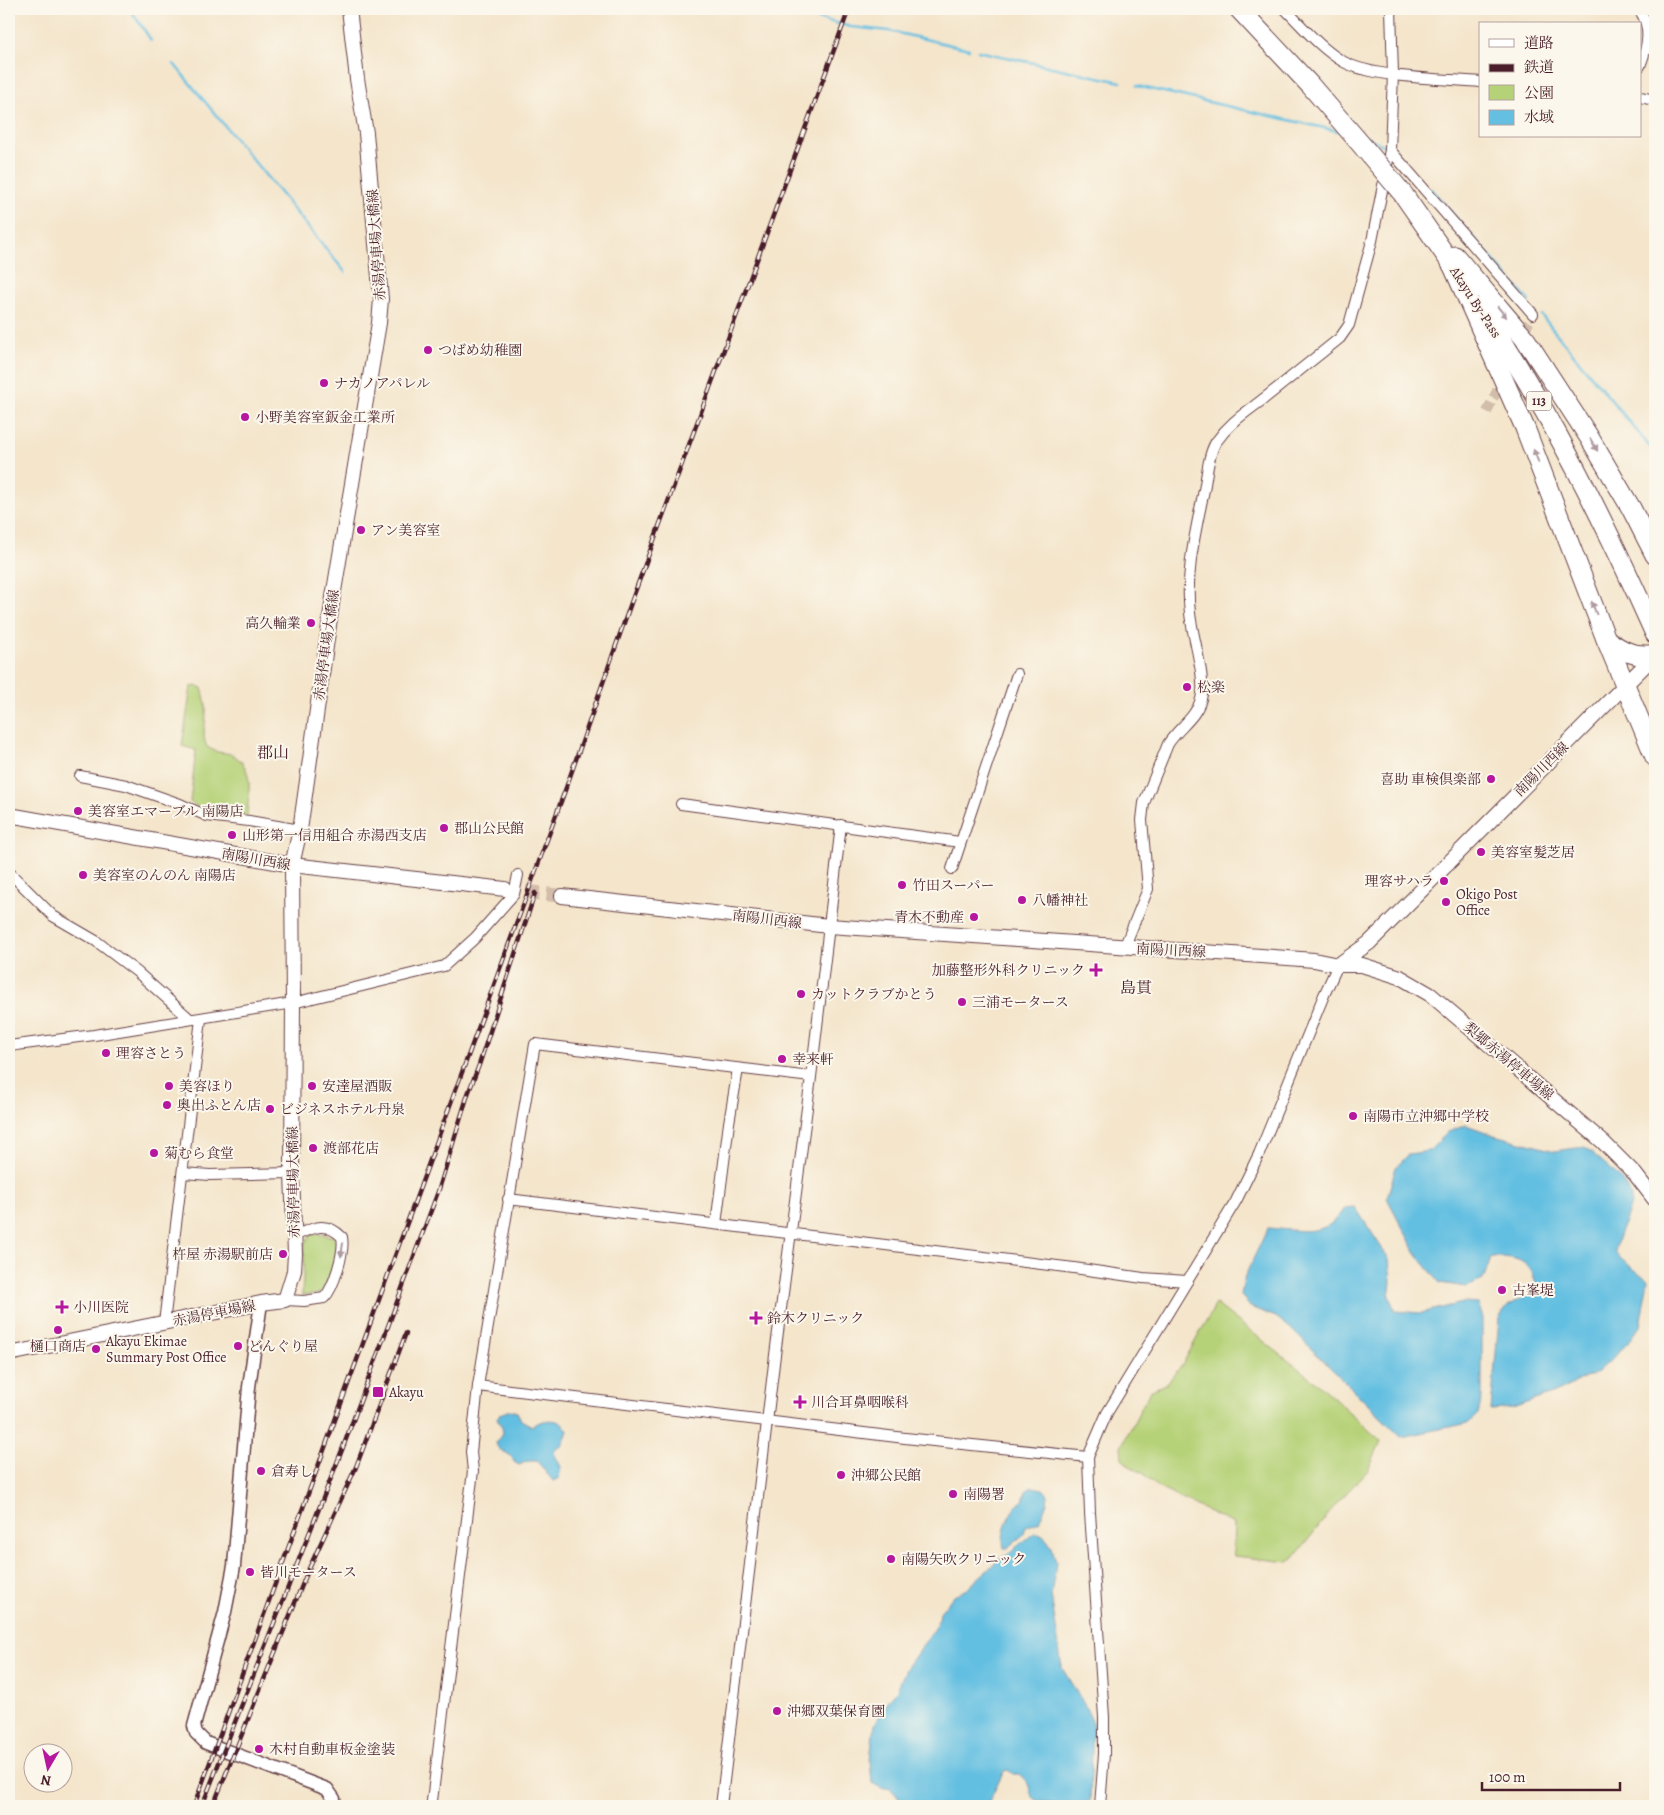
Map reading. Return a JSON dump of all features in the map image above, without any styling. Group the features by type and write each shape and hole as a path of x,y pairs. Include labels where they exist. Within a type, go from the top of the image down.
{"highway":[{"name":"Akayu By-Pass","path":"1238,9 1310,85 1403,194 1452,264 1492,324 1560,439 1601,518 1653,628"},
{"path":"1403,194 1526,340 1589,437 1632,508 1655,555"},
{"path":"1452,264 1525,428 1606,639 1655,757"},
{"path":"1606,639 1628,653 1646,656 1655,654"}],"main road":[{"name":"赤湯停車場大橋線","path":"285,1300 294,1271 292,1173 292,865 300,830 333,597 378,332 381,299 366,133 357,79 349,9"},
{"name":"南陽川西線","path":"562,896 829,926 1124,948 1262,956 1314,960 1338,965 1369,943 1655,654"},
{"name":"南陽川西線","path":"9,815 292,865 505,889"},
{"name":"梨郷赤湯停車場線","path":"1338,965 1362,966 1391,974 1413,984 1430,995 1603,1142 1635,1174 1655,1200"},
{"name":"赤湯停車場線","path":"9,1354 261,1303 285,1300"}],"street":[{"path":"1285,9 1334,56 1345,63 1359,68 1393,74 1479,82"},
{"path":"1124,948 1148,889 1142,820 1144,803 1172,736 1192,718 1202,697 1202,677 1190,613 1189,587 1208,464 1215,444 1230,424 1340,338 1349,325 1372,242 1390,150 1393,74 1391,9"},
{"path":"1638,9 1646,20 1648,32 1645,55 1642,62"},
{"path":"1642,97 1655,100"},
{"path":"1390,150 1533,314"},
{"path":"952,869 1017,674"},
{"path":"80,776 126,785 180,804 206,816 250,820 300,830"},
{"path":"681,804 960,842"},
{"path":"721,1806 841,825"},
{"path":"9,872 54,916 96,941 137,972 190,1019"},
{"path":"9,1046 94,1035 293,1002 444,966 475,938 514,894 518,875"},
{"path":"1100,1806 1104,1754 1104,1716 1088,1458 1107,1414 1240,1193 1338,965"},
{"path":"164,1323 201,1018"},
{"path":"432,1801 444,1721 473,1471 471,1452 478,1386 535,1044 811,1077"},
{"path":"716,1224 728,1123 738,1069"},
{"path":"182,1173 210,1175 292,1173"},
{"path":"508,1199 1143,1278 1187,1281"},
{"path":"285,1300 304,1301 324,1298 330,1289 343,1250 342,1237 329,1228 315,1227 294,1236"},
{"path":"261,1303 249,1387 234,1566 225,1612 194,1726 196,1733 206,1743 327,1789 334,1799 335,1806"},
{"path":"478,1386 1088,1458"}],"green space":[{"path":"197,686 202,688 206,703 204,734 207,747 217,752 233,755 245,767 249,783 247,817 205,811 190,802 196,750 182,746 191,687"},
{"path":"311,1235 332,1236 336,1241 337,1251 329,1278 321,1292 314,1295 302,1295 305,1242"},
{"path":"1216,1304 1317,1383 1381,1441 1368,1470 1337,1503 1293,1559 1288,1562 1234,1556 1234,1524 1157,1487 1144,1474 1128,1465 1122,1458 1121,1447 1150,1391 1167,1383 1182,1365"}],"water":[{"path":"1466,1125 1494,1135 1555,1151 1584,1147 1610,1168 1623,1182 1631,1197 1631,1204 1615,1252 1648,1280 1640,1326 1629,1342 1598,1372 1554,1393 1513,1408 1491,1410 1499,1318 1508,1306 1537,1290 1532,1272 1523,1262 1516,1259 1491,1257 1483,1280 1467,1287 1440,1283 1417,1255 1387,1198 1396,1167 1409,1154 1429,1151 1448,1132"},
{"path":"1355,1207 1389,1259 1391,1282 1389,1296 1395,1311 1421,1313 1463,1303 1478,1304 1482,1314 1482,1397 1478,1414 1469,1423 1401,1437 1289,1327 1276,1317 1250,1307 1241,1295 1245,1276 1268,1228 1301,1231 1321,1228 1338,1218 1345,1208"},
{"path":"510,1410 517,1412 521,1420 532,1426 552,1420 565,1426 568,1431 562,1446 556,1448 554,1453 561,1467 559,1478 553,1481 537,1461 528,1461 519,1465 497,1446 496,1442 503,1433 497,1418 500,1414"},
{"path":"1032,1487 1043,1489 1048,1495 1047,1503 1039,1522 1026,1527 1023,1535 1007,1548 1004,1548 1003,1535 1010,1515 1018,1504 1023,1501 1026,1491"},
{"path":"1036,1532 1043,1535 1052,1547 1056,1563 1051,1595 1062,1668 1093,1723 1090,1801 1060,1804 1037,1800 1032,1796 1027,1782 1019,1774 1013,1774 1008,1770 1004,1771 987,1806 905,1806 893,1791 872,1783 870,1760 874,1725 897,1690 906,1669 932,1632 939,1619 940,1612 954,1595 967,1589 999,1559"}],"waterway":[{"path":"130,9 151,40"},
{"path":"782,9 851,27 889,31 969,49"},
{"path":"978,51 1121,82"},
{"path":"174,64 345,272"},
{"path":"1137,86 1338,131"},
{"path":"1366,137 1385,146"},
{"path":"1431,189 1529,301"},
{"path":"1541,315 1655,453"}],"tunnel":[{"path":"1512,358 1533,314"},
{"path":"1487,412 1503,378"},
{"path":"505,889 562,896"}],"railway":[{"path":"194,1806 849,9"},
{"path":"202,1806 342,1450 439,1189 468,1094 535,893"},
{"path":"213,1806 307,1573 356,1467 406,1333"}],"place":[{"name":"つばめ幼稚園","path":"428,350"},
{"name":"ナカノアパレル","path":"324,383"},
{"name":"小野美容室鈑金工業所","path":"245,417"},
{"name":"アン美容室","path":"361,530"},
{"name":"高久輪業","path":"311,623"},
{"name":"松楽","path":"1187,687"},
{"name":"喜助 車検倶楽部","path":"1491,779"},
{"name":"美容室エマーブル 南陽店","path":"78,811"},
{"name":"郡山公民館","path":"444,828"},
{"name":"山形第一信用組合 赤湯西支店","path":"232,835"},
{"name":"美容室髪芝居","path":"1481,852"},
{"name":"美容室のんのん 南陽店","path":"83,875"},
{"name":"理容サハラ","path":"1444,881"},
{"name":"竹田スーパー","path":"902,885"},
{"name":"八幡神社","path":"1022,900"},
{"name":"Okigo Post Office","path":"1446,902"},
{"name":"青木不動産","path":"974,917"},
{"name":"加藤整形外科クリニック","path":"1096,970"},
{"name":"カットクラブかとう","path":"801,994"},
{"name":"三浦モータース","path":"962,1002"},
{"name":"理容さとう","path":"106,1053"},
{"name":"幸来軒","path":"782,1059"},
{"name":"美容ほり","path":"169,1086"},
{"name":"安達屋酒販","path":"312,1086"},
{"name":"奥出ふとん店","path":"167,1105"},
{"name":"ビジネスホテル丹泉","path":"270,1109"},
{"name":"南陽市立沖郷中学校","path":"1353,1116"},
{"name":"渡部花店","path":"313,1148"},
{"name":"菊むら食堂","path":"154,1153"},
{"name":"杵屋 赤湯駅前店","path":"283,1254"},
{"name":"古峯堤","path":"1502,1290"},
{"name":"小川医院","path":"62,1307"},
{"name":"鈴木クリニック","path":"756,1318"},
{"name":"樋口商店","path":"58,1330"},
{"name":"どんぐり屋","path":"238,1346"},
{"name":"Akayu Ekimae Summary Post Office","path":"96,1349"},
{"name":"Akayu","path":"378,1392"},
{"name":"川合耳鼻咽喉科","path":"800,1402"},
{"name":"倉寿し","path":"261,1471"},
{"name":"沖郷公民館","path":"841,1475"},
{"name":"南陽署","path":"953,1494"},
{"name":"南陽矢吹クリニック","path":"891,1559"},
{"name":"皆川モータース","path":"250,1572"},
{"name":"沖郷双葉保育園","path":"777,1711"},
{"name":"木村自動車板金塗装","path":"259,1749"}],"district":[{"name":"郡山","path":"273,752"},
{"name":"島貫","path":"1136,987"}]}
